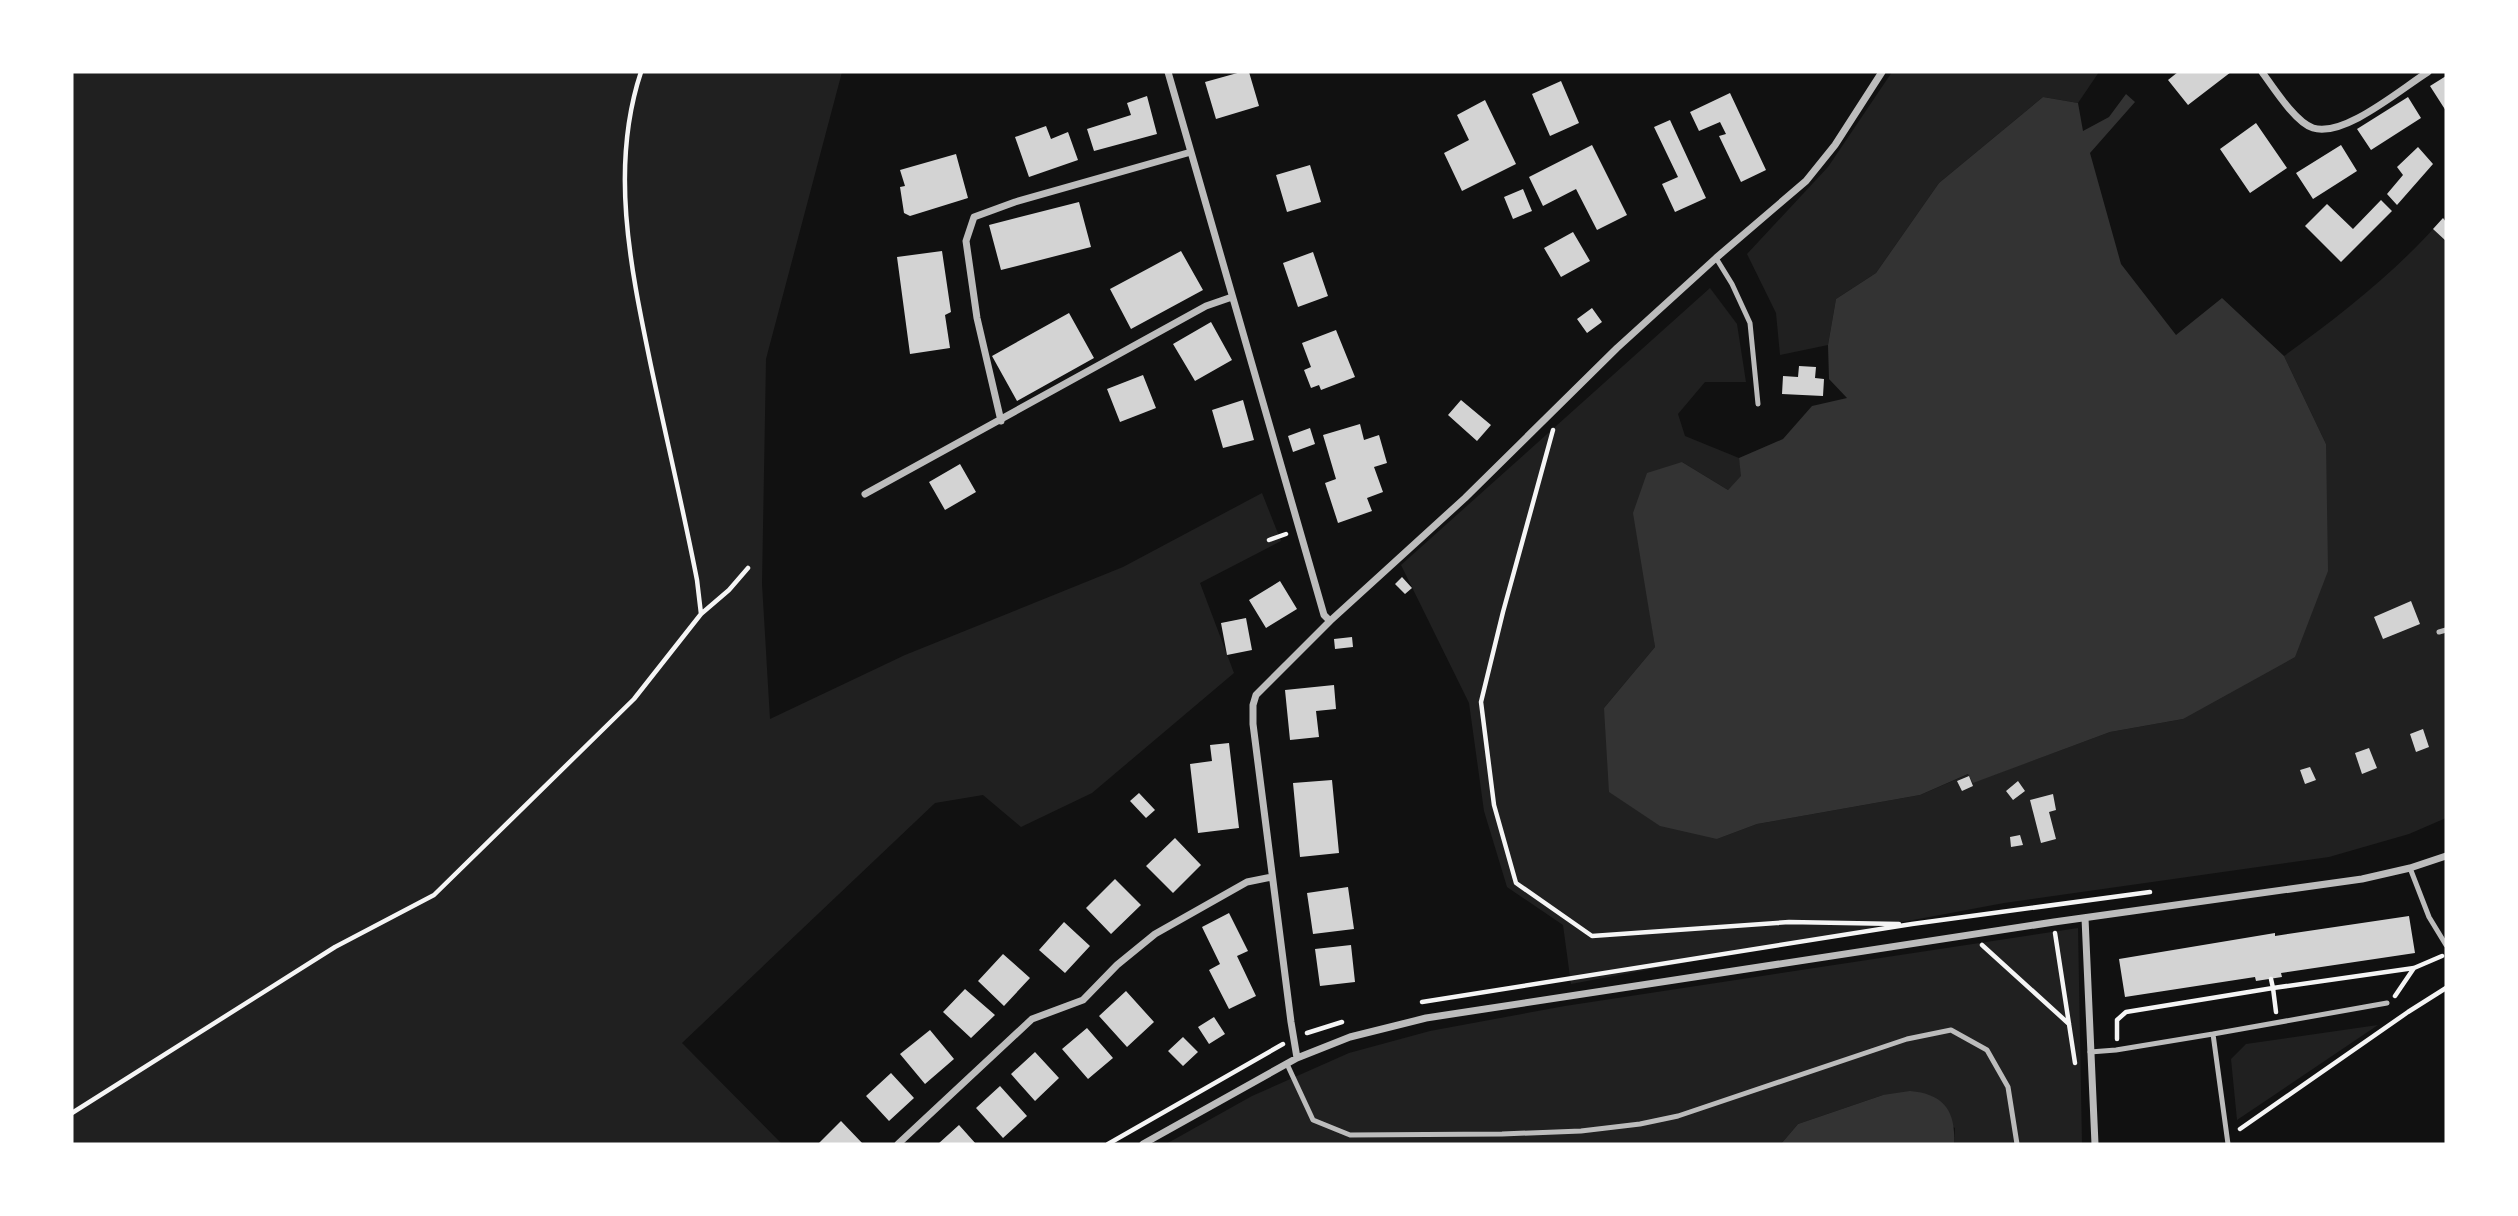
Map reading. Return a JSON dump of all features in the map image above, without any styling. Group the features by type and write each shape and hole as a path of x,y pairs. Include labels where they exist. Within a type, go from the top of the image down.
{"street":[{"path":"1168,72 1324,615 1330,621"},
{"path":"1297,1058 1253,724 1256,695 1330,621 1465,498 1617,348 1806,181 1835,145 1882,72"},
{"path":"2262,72 2297,116 2312,128 2330,129 2351,122 2428,72"},
{"path":"1000,421 977,318 966,241 974,217 1015,202 1191,152"},
{"path":"866,494 1206,306 1232,297"},
{"path":"1143,1144 1297,1058 1350,1037 1426,1018 2054,922 2362,879 2446,856"},
{"path":"898,1144 1032,1019 1083,1000 1117,965 1155,934 1247,882 1272,877"},
{"path":"2085,918 2095,1144"}],"lane":[{"path":"1716,258 1751,323 1758,404"},
{"path":"2410,868 2429,917 2446,945"},
{"path":"2090,1052 2116,1051 2388,1003"},
{"path":"1287,1064 1313,1120 1350,1135 1581,1131 1640,1125 1678,1116 1907,1039 1951,1030 1987,1050 2008,1087 2017,1144"},
{"path":"2213,1034 2228,1141"}],"path":[{"path":"641,72 632,97 623,186 630,254 697,580 701,614"},
{"path":"1554,429 1481,702 1494,805 1516,883 1592,936 1789,922 1948,926"},
{"path":"72,1113 335,947 434,895 634,699 701,614 729,590 748,568"},
{"path":"2054,922 2075,1071"},
{"path":"1971,935 2069,1024"},
{"path":"2116,1051 2117,1020 2126,1012 2414,968 2446,954"},
{"path":"2388,1003 2414,968"},
{"path":"2271,979 2277,1024"},
{"path":"2228,1141 2408,1012 2446,988"},
{"path":"1108,1144 1293,1038"}],"shaded area":[{"path":"72,72 842,72 766,359 762,584 770,719 905,655 1123,567 1262,493 1281,541 1200,583 1234,673 1092,793 1021,827 983,795 935,803 682,1043 782,1144 72,1144"},
{"path":"1892,72 2099,72 2078,103 2043,97 1939,183 1876,273 1836,299 1828,345 1780,355 1776,313 1747,254 1828,167"},
{"path":"2126,94 2135,102 2090,153 2121,264 2176,335 2222,298 2284,356 2326,444 2328,571 2295,657 2183,719 2110,732 1973,783 1968,774 1920,795 1757,824 1717,839 1660,826 1609,792 1604,708 1655,647 1633,513 1647,473 1682,462 1728,490 1741,476 1739,458 1783,439 1812,406 1847,398 1829,379 1828,345 1836,299 1876,273 1939,183 2043,97 2078,103 2083,131 2109,117"},
{"path":"2443,218 2446,222 2446,818 2409,834 2329,857 2004,903 1571,984 1563,925 1507,887 1484,811 1469,703 1401,565 1710,288 1737,324 1746,382 1705,382 1678,414 1685,436 1739,458 1742,476 1728,490 1682,462 1648,600 1655,647 1604,708 1717,839 1757,824 1920,795 1969,774 1974,782 2110,732 2183,719 2326,444 2284,356 2368,292"},
{"path":"2078,928 2082,1144 1954,1144 1955,1128 1883,1095 1798,1124 1781,1144 1166,1144 1252,1096 1349,1053 1430,1031 1565,1006"},
{"path":"2378,1025 2237,1120 2231,1059 2246,1044"},
{"path":"1910,1091 1932,1096 1946,1106 1953,1122 1954,1144 1781,1144 1798,1124 1883,1095"}],"building":[{"path":"1249,72 1259,106 1216,119 1205,82"},
{"path":"2178,72 2231,72 2188,105 2168,80"},
{"path":"2446,76 2446,111 2430,86"},
{"path":"1561,81 1579,123 1550,136 1532,94"},
{"path":"1730,93 1766,170 1741,182 1719,136 1726,134 1720,122 1699,131 1690,112"},
{"path":"1147,96 1157,134 1094,151 1087,129 1131,115 1127,103"},
{"path":"2408,97 2421,118 2371,150 2357,129"},
{"path":"1485,100 1516,164 1462,191 1444,153 1469,140 1457,115"},
{"path":"1670,120 1706,198 1675,212 1662,184 1678,177 1654,127"},
{"path":"2256,123 2287,168 2250,193 2220,149"},
{"path":"1046,126 1051,139 1068,132 1078,160 1029,177 1015,137"},
{"path":"1592,145 1627,215 1597,230 1576,189 1543,206 1529,177"},
{"path":"2341,145 2357,171 2313,199 2296,173"},
{"path":"2418,147 2433,164 2397,205 2387,194 2403,175 2397,167"},
{"path":"956,154 968,198 910,216 904,213 900,187 905,186 900,170"},
{"path":"1310,165 1321,202 1287,212 1276,175"},
{"path":"1523,189 1532,211 1513,219 1504,197"},
{"path":"2381,200 2392,211 2341,262 2305,226 2327,204 2353,229"},
{"path":"1079,202 1091,247 1001,270 989,225"},
{"path":"2443,218 2446,222 2446,241 2433,229"},
{"path":"1573,232 1590,261 1561,277 1544,248"},
{"path":"942,251 951,312 945,315 950,348 910,354 897,257"},
{"path":"1181,251 1203,290 1131,329 1110,289"},
{"path":"1313,252 1328,296 1298,307 1283,263"},
{"path":"1592,308 1602,322 1587,333 1577,319"},
{"path":"1069,313 1094,358 1017,401 992,356"},
{"path":"1211,322 1232,360 1195,381 1173,344"},
{"path":"1336,330 1355,377 1321,390 1319,385 1311,388 1304,370 1311,367 1302,343"},
{"path":"1799,366 1816,367 1815,378 1824,379 1823,396 1782,394 1783,376 1798,377"},
{"path":"1143,375 1156,408 1120,422 1107,389"},
{"path":"1243,400 1254,440 1223,448 1212,410"},
{"path":"1461,400 1491,425 1477,441 1448,415"},
{"path":"1360,424 1364,440 1379,435 1387,463 1374,467 1383,492 1367,498 1372,511 1338,523 1325,483 1336,479 1323,435"},
{"path":"1310,428 1315,444 1293,452 1288,436"},
{"path":"960,464 976,492 945,510 929,482"},
{"path":"1402,577 1412,588 1405,594 1395,584"},
{"path":"1280,581 1297,609 1266,628 1249,600"},
{"path":"2411,601 2420,624 2383,639 2374,617"},
{"path":"1246,618 1252,650 1227,655 1221,623"},
{"path":"1352,637 1353,647 1335,649 1334,639"},
{"path":"1334,685 1336,709 1316,711 1319,737 1290,740 1285,690"},
{"path":"2423,729 2429,747 2416,752 2410,734"},
{"path":"1229,743 1239,828 1198,833 1190,764 1212,761 1210,745"},
{"path":"2369,748 2377,768 2362,774 2355,753"},
{"path":"2310,767 2316,780 2305,784 2300,770"},
{"path":"1969,776 1973,786 1962,791 1957,781"},
{"path":"1332,780 1339,853 1300,857 1293,783"},
{"path":"2018,781 2025,791 2013,800 2006,791"},
{"path":"1139,793 1155,810 1146,818 1130,801"},
{"path":"2053,794 2056,810 2049,812 2056,839 2041,843 2030,800"},
{"path":"2020,835 2023,845 2011,847 2010,837"},
{"path":"1175,838 1201,865 1173,893 1146,866"},
{"path":"1115,879 1141,905 1111,934 1086,908"},
{"path":"1348,887 1354,929 1313,934 1307,893"},
{"path":"1229,913 1248,951 1237,956 1256,996 1229,1009 1209,970 1220,964 1202,927"},
{"path":"2409,916 2415,953 2281,973 2282,977 2256,981 2255,977 2125,997 2119,959 2275,933 2275,936"},
{"path":"1064,922 1090,946 1065,973 1039,950"},
{"path":"1351,945 1355,982 1320,986 1315,949"},
{"path":"1003,954 1030,978 1004,1006 978,981"},
{"path":"965,989 995,1015 971,1038 943,1012"},
{"path":"1126,991 1154,1022 1127,1047 1099,1016"},
{"path":"1214,1017 1225,1034 1209,1044 1198,1027"},
{"path":"1087,1028 1113,1058 1088,1079 1062,1049"},
{"path":"930,1030 954,1059 925,1084 900,1054"},
{"path":"1183,1037 1198,1052 1183,1066 1168,1051"},
{"path":"1035,1052 1059,1078 1035,1101 1011,1074"},
{"path":"891,1073 914,1098 889,1121 866,1096"},
{"path":"1000,1086 1027,1116 1003,1138 976,1108"},
{"path":"841,1121 863,1144 818,1144"},
{"path":"959,1125 976,1144 938,1144"}]}
